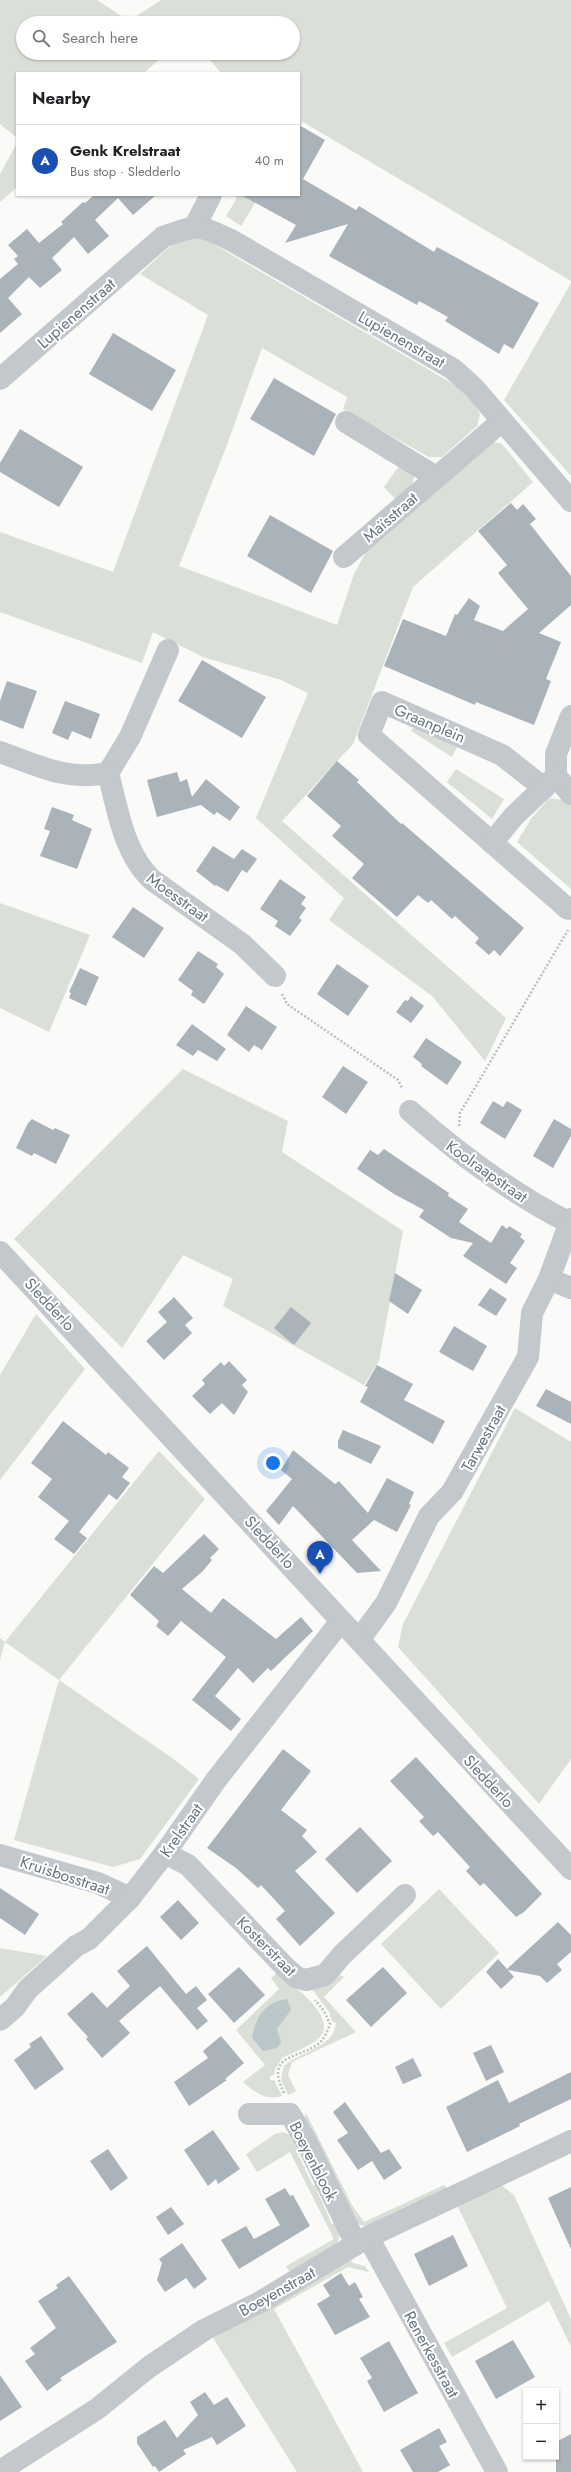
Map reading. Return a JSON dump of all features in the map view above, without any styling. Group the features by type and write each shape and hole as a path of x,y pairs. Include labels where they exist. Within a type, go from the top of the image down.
{"street":[{"path":"195,226 210,196"},
{"name":"Lupienenstraat","path":"0,380 164,237 195,226 202,227 231,240 453,369 474,388 571,501"},
{"name":"Maïsstraat","path":"344,557 502,421"},
{"path":"346,422 436,477"},
{"path":"0,752 69,776 88,777 108,773 130,738 168,650"},
{"name":"Graanplein","path":"550,782 502,755 382,702 369,735 492,843 569,917"},
{"path":"492,843 513,817 550,782 556,754 571,716"},
{"name":"Moesstraat","path":"108,773 128,848 138,866 151,879 242,944 278,984"},
{"path":"550,782 571,794"},
{"name":"Koolraapstraat","path":"410,1111 455,1149 538,1207 570,1221"},
{"name":"Tarwestraat","path":"359,1640 386,1603 429,1516 452,1492 528,1357 532,1313 549,1279 570,1221"},
{"name":"Sledderlo","path":"0,1252 571,1869"},
{"path":"549,1279 571,1288"},
{"name":"Krelstraat","path":"0,2020 15,2006 28,1989 76,1946 89,1939 130,1898 165,1853 216,1780 342,1621"},
{"name":"Kosterstraat","path":"165,1853 188,1865 284,1967 296,1977 306,1980 325,1975 342,1955 405,1895"},
{"name":"Kruisbosstraat","path":"0,1855 98,1882 130,1898"},
{"name":"Boeyenblook","path":"249,2114 290,2114 362,2240"},
{"name":"Boeyenstraat","path":"0,2471 97,2409 149,2367 204,2330 260,2302 362,2240 571,2141"},
{"name":"Renerkesstraat","path":"362,2240 497,2472"}],"path":[{"path":"458,1134 460,1113 569,917"},
{"path":"278,984 287,1004 398,1080 402,1088"},
{"path":"285,2096 277,2079 279,2066 289,2056 317,2045 325,2037 330,2024 324,2011 310,1994"}],"shaded area":[{"path":"0,0 97,0 121,16 16,16 16,60 158,60 145,72 16,72 16,137 0,124"},
{"path":"161,0 571,0 571,281 303,122 300,127 300,72 220,72 210,60 300,60 300,16 137,16"},
{"path":"16,145 16,188 0,202 0,174"},
{"path":"234,196 259,196 241,226 226,216 237,198"},
{"path":"186,238 203,238 455,385 474,404 480,414 477,426 442,457 429,457 343,409 347,397 262,348 225,450 179,566 337,625 354,574 368,548 494,442 502,444 533,482 413,587 353,744 282,821 506,1018 485,1061 432,996 329,920 344,898 256,818 308,693 281,680 203,657 153,632 142,663 0,612 0,532 113,572 208,315 140,274 168,248"},
{"path":"571,283 571,476 504,400"},
{"path":"401,463 410,470 414,477 411,488 396,500 384,487"},
{"path":"414,727 458,745 452,757 411,731"},
{"path":"456,769 504,799 492,819 447,782"},
{"path":"549,798 571,801 571,889 517,842 531,819"},
{"path":"0,903 90,935 49,1032 0,1008"},
{"path":"183,1069 288,1121 282,1152 403,1231 379,1361 364,1385 223,1306 233,1279 183,1255 122,1348 14,1239"},
{"path":"36,1314 85,1369 0,1480 0,1375"},
{"path":"515,1408 571,1442 571,1759 539,1804 398,1647 403,1624"},
{"path":"159,1451 205,1499 59,1680 5,1642"},
{"path":"0,1638 5,1642 0,1660"},
{"path":"59,1680 172,1758 199,1779 140,1859 113,1867 14,1840"},
{"path":"439,1889 499,1953 441,2009 381,1944"},
{"path":"0,1948 47,1956 0,1997"},
{"path":"278,1972 303,1994 319,2012 323,2022 323,2031 314,2042 282,2058 275,2069 274,2075 270,2076 270,2080 274,2080 282,2096 270,2097 260,2095 243,2082 265,2065 236,2030 279,1989 271,1978"},
{"path":"340,1975 344,1977 324,1997 356,2032 292,2062 288,2075 296,2091 288,2095 281,2079 284,2066 290,2061 323,2044 334,2031 336,2023 332,2021 329,2012 312,1989 333,1976"},
{"path":"287,1999 291,2010 277,2029 281,2042 277,2048 263,2051 252,2038 256,2024 262,2012 267,2007 279,2000"},
{"path":"306,2113 352,2205 364,2222 444,2185 451,2192 367,2227 355,2223 304,2119"},
{"path":"283,2132 293,2136 302,2151 298,2154 313,2186 318,2184 321,2189 317,2191 332,2224 338,2222 341,2233 337,2243 290,2272 286,2266 334,2239 290,2152 257,2172 246,2154 275,2134"},
{"path":"500,2184 514,2195 571,2319 571,2347 549,2301 452,2357 444,2343 507,2308 457,2205"},
{"path":"350,2259 353,2263 365,2266 369,2272 348,2267 274,2309 363,2472 297,2472 213,2338 268,2303"}],"building":[{"path":"300,126 325,140 303,179 356,210 359,206 434,252 437,247 539,303 513,349 504,344 499,354 445,321 448,317 419,301 417,305 329,256 348,224 285,243 296,225 243,196 300,196"},
{"path":"93,196 155,196 133,215 118,198 95,220 109,236 88,254 74,237 52,258 62,270 40,288 29,277 8,298 22,314 0,333 0,279 18,264 14,259 18,256 8,245 27,229 39,243 63,224 61,222 83,202 85,203"},
{"path":"113,333 176,370 152,411 89,374"},
{"path":"274,378 336,414 314,456 250,419"},
{"path":"20,429 83,467 59,507 0,472 0,463"},
{"path":"511,503 517,510 523,504 536,519 530,524 571,576 571,605 539,633 561,642 546,679 551,681 534,725 476,702 475,705 384,666 403,619 446,636 455,614 457,615 469,598 480,606 474,620 503,631 528,609 498,573 507,565 478,531"},
{"path":"270,515 333,551 311,593 247,556"},
{"path":"202,660 266,697 242,738 178,701"},
{"path":"7,681 37,691 23,729 0,720 0,701"},
{"path":"65,701 100,714 91,739 72,731 68,740 52,733"},
{"path":"337,761 359,780 357,782 401,824 402,823 524,928 500,956 494,950 489,955 475,943 479,938 455,916 452,919 431,900 428,903 418,895 397,917 352,878 364,864 332,836 341,826 307,796"},
{"path":"177,772 180,782 187,779 192,797 206,779 240,807 230,821 217,812 214,815 201,805 157,817 147,780"},
{"path":"52,807 74,815 72,820 92,829 77,869 40,856 50,831 44,829"},
{"path":"213,846 234,859 242,849 257,859 247,873 242,870 228,892 216,885 215,886 196,871"},
{"path":"280,879 306,897 301,904 306,908 299,918 302,920 290,936 275,926 278,921 260,909"},
{"path":"133,907 164,928 144,958 112,937"},
{"path":"198,951 218,964 216,967 224,974 204,1004 191,995 193,991 178,980"},
{"path":"337,964 369,986 348,1016 317,994"},
{"path":"80,968 99,977 86,1006 69,998 71,993 69,992"},
{"path":"411,996 424,1006 411,1023 396,1012 405,1000 408,1001"},
{"path":"246,1006 277,1027 262,1050 254,1045 249,1052 227,1035"},
{"path":"192,1024 226,1049 217,1061 198,1050 193,1056 176,1045"},
{"path":"426,1038 462,1062 447,1085 421,1066 422,1064 413,1057"},
{"path":"343,1066 368,1082 346,1114 322,1097"},
{"path":"493,1101 503,1107 507,1101 522,1110 505,1139 480,1123"},
{"path":"32,1119 53,1130 55,1128 70,1135 56,1164 34,1153 32,1156 16,1148 28,1123"},
{"path":"554,1119 571,1129 571,1136 553,1168 533,1156"},
{"path":"384,1149 449,1193 448,1196 468,1209 459,1222 491,1243 502,1225 507,1229 509,1226 522,1234 520,1237 525,1241 510,1263 517,1268 506,1284 463,1256 473,1243 451,1238 419,1217 424,1210 394,1194 357,1169 370,1150 378,1155"},
{"path":"395,1273 422,1290 408,1314 389,1301"},
{"path":"490,1288 507,1299 496,1316 478,1305"},
{"path":"174,1297 193,1318 185,1325 192,1333 164,1360 146,1341 167,1322 158,1312"},
{"path":"291,1307 311,1323 294,1345 274,1328"},
{"path":"454,1326 487,1346 473,1371 439,1352"},
{"path":"229,1361 247,1380 242,1385 248,1392 234,1415 222,1403 210,1414 192,1396 205,1384 202,1380 221,1362 224,1366"},
{"path":"377,1365 413,1384 404,1400 445,1421 433,1444 360,1402 368,1387 365,1386"},
{"path":"546,1389 571,1402 571,1424 536,1406"},
{"path":"63,1421 106,1455 108,1452 129,1468 122,1477 130,1483 117,1500 109,1494 79,1532 87,1538 74,1554 54,1539 69,1521 38,1497 52,1479 31,1463"},
{"path":"343,1430 381,1446 371,1464 338,1448 338,1441"},
{"path":"293,1450 335,1484 339,1481 368,1513 387,1478 414,1492 409,1504 411,1505 397,1532 374,1520 352,1540 381,1571 357,1573 293,1506 279,1525 266,1511 292,1479 281,1470"},
{"path":"204,1534 219,1549 210,1558 212,1560 203,1571 182,1589 211,1613 223,1598 276,1639 301,1617 313,1631 271,1671 268,1668 253,1683 238,1668 215,1696 241,1719 231,1731 192,1700 226,1657 181,1621 168,1636 156,1626 159,1621 130,1595 154,1566 163,1573"},
{"path":"283,1749 311,1771 281,1810 307,1830 302,1836 317,1852 295,1871 335,1913 300,1946 276,1919 285,1911 261,1885 258,1888 236,1868 207,1848"},
{"path":"416,1757 542,1894 524,1912 516,1917 484,1883 480,1886 466,1871 470,1867 438,1832 433,1836 419,1821 424,1817 390,1781"},
{"path":"360,1827 392,1861 357,1893 325,1859"},
{"path":"0,1888 39,1914 25,1935 0,1918"},
{"path":"178,1900 199,1923 181,1940 160,1917"},
{"path":"558,1922 571,1935 571,1952 557,1964 562,1970 547,1983 540,1976 508,1970 514,1977 501,1989 486,1972 498,1959 507,1969"},
{"path":"147,1946 186,1994 196,1986 207,2000 197,2008 208,2021 197,2030 160,1986 119,2021 130,2033 102,2058 86,2039 88,2037 67,2014 92,1992 107,2008 130,1986 117,1971"},
{"path":"239,1967 265,1995 234,2023 208,1994"},
{"path":"383,1967 407,1993 371,2027 346,2000"},
{"path":"41,2036 64,2069 35,2090 14,2060 31,2047 29,2044"},
{"path":"221,2036 244,2063 225,2079 227,2080 189,2106 174,2082 208,2058 203,2051"},
{"path":"491,2045 504,2072 486,2081 473,2053"},
{"path":"413,2058 422,2076 403,2084 395,2067"},
{"path":"571,2072 571,2099 519,2124 520,2126 467,2152 446,2107 498,2080 509,2103"},
{"path":"345,2102 381,2153 389,2149 402,2168 384,2180 372,2161 358,2170 337,2140 348,2133 333,2112"},
{"path":"213,2130 240,2169 218,2184 216,2179 208,2186 184,2150"},
{"path":"108,2149 128,2178 111,2191 90,2161"},
{"path":"571,2187 571,2249 548,2198"},
{"path":"285,2188 290,2196 293,2195 310,2226 239,2269 221,2240 246,2226 254,2239 280,2225 265,2199"},
{"path":"171,2207 184,2224 168,2235 156,2217"},
{"path":"453,2235 468,2266 429,2286 414,2254"},
{"path":"182,2243 207,2279 194,2289 186,2278 165,2292 157,2280 162,2263 159,2259"},
{"path":"341,2273 349,2286 355,2282 363,2297 359,2299 370,2317 335,2335 317,2304 330,2296 323,2285"},
{"path":"69,2276 117,2342 60,2378 62,2380 47,2391 25,2361 35,2354 30,2348 56,2328 38,2301 58,2288 56,2285"},
{"path":"513,2340 535,2377 496,2399 475,2361"},
{"path":"389,2341 418,2393 384,2412 367,2381 372,2378 360,2358"},
{"path":"0,2375 22,2407 0,2421"},
{"path":"205,2392 214,2405 227,2397 246,2426 217,2445 212,2437 183,2450 186,2454 159,2472 155,2466 153,2467 137,2443 137,2437 165,2420 177,2438 198,2415 190,2402"},
{"path":"439,2428 447,2442 439,2446 450,2465 438,2472 413,2472 400,2450"},
{"path":"571,2434 571,2472 556,2472 556,2460 559,2460 559,2440"}],"place":[{"name":"Genk Krelstraat","path":"320,1574"}]}
